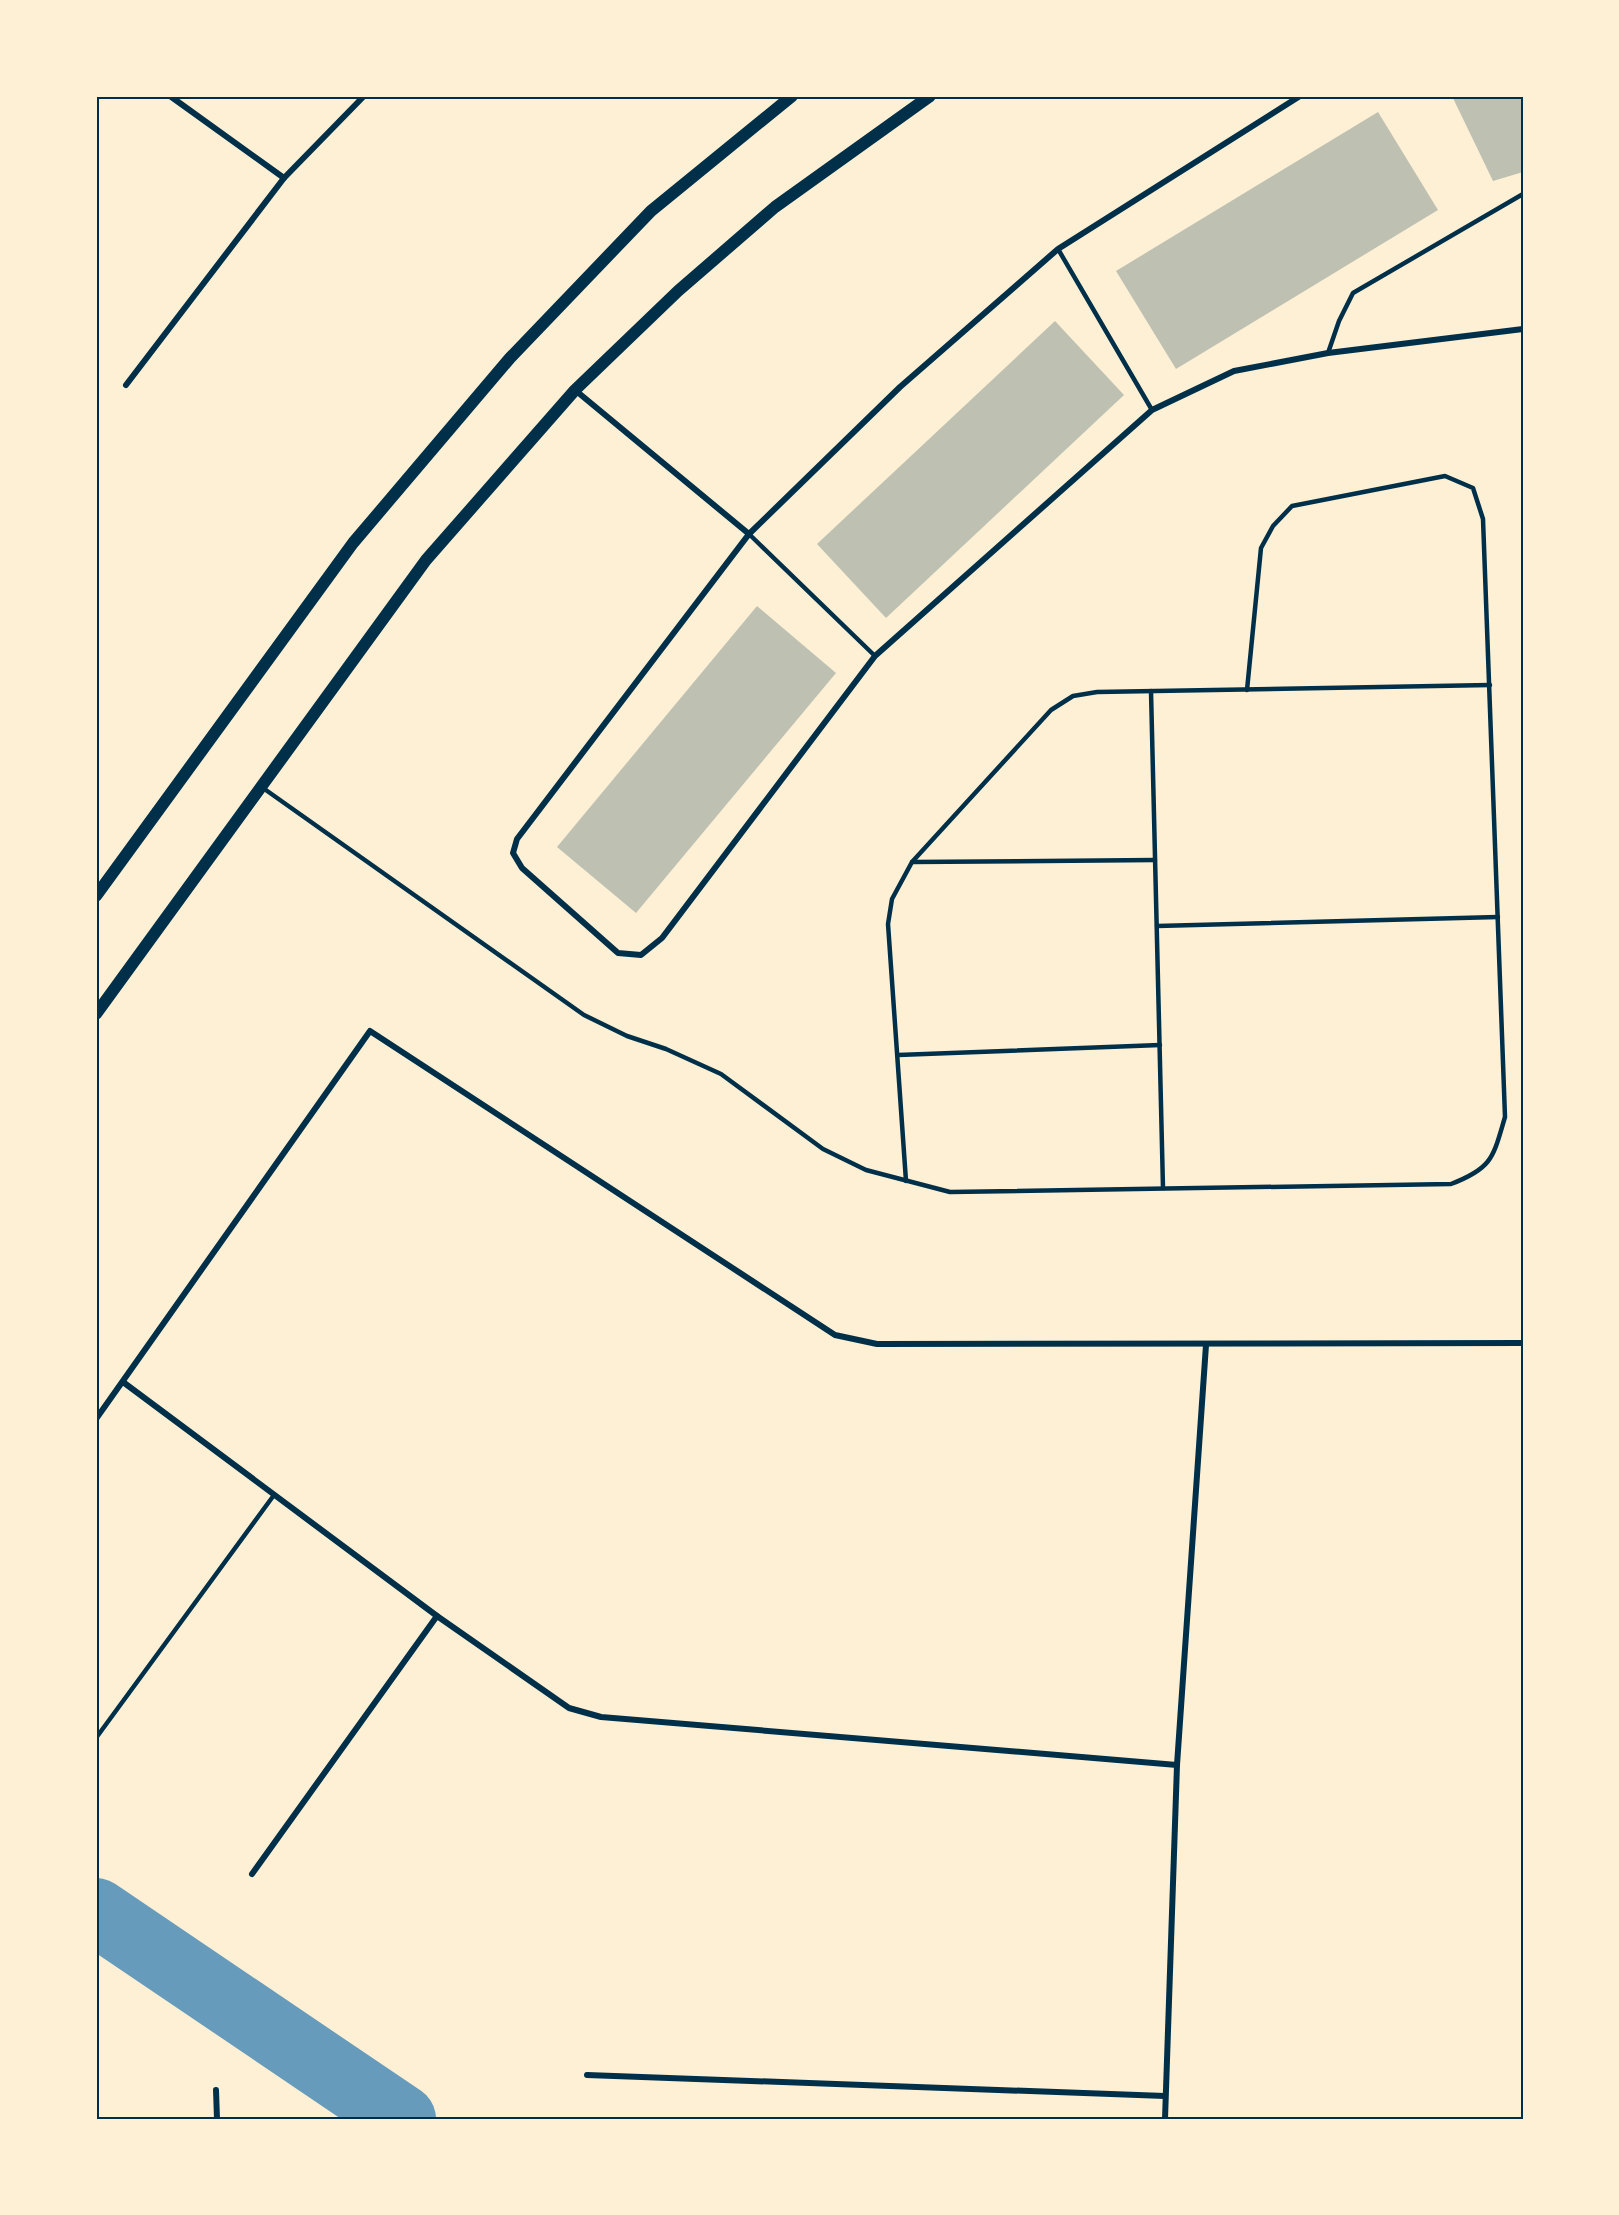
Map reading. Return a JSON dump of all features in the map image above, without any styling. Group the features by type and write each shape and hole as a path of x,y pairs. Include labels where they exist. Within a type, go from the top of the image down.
{"main road":[{"path":"96,896 353,543 510,358 651,211 792,96"},
{"path":"96,1014 426,560 575,390 678,291 774,207 930,96"}],"street":[{"path":"170,96 285,178"},
{"path":"126,385 285,178 364,96"},
{"path":"1300,96 1058,249 900,387 749,534 517,839 513,853 522,868 618,953 641,955 662,938 875,656 1152,410 1234,371 1328,353 1523,329"},
{"path":"575,390 749,534"},
{"path":"96,1419 370,1031 835,1335 877,1344 1523,1343"},
{"path":"1165,2119 1178,1765 1206,1345"},
{"path":"123,1382 437,1616 569,1708 601,1717 1178,1765"},
{"path":"252,1874 437,1616"},
{"path":"587,2075 1166,2096"},
{"path":"216,2090 217,2119"}],"lane":[{"path":"1328,353 1339,321 1353,293 1523,194"},
{"path":"1058,249 1152,410"},
{"path":"261,786 584,1015 627,1036 721,1074 823,1149 866,1170 950,1192 1451,1184 1472,1176 1493,1157 1505,1117 1484,519 1473,488 1445,476 1292,506 1273,526 1260,548 1247,690"},
{"path":"749,534 875,656"},
{"path":"906,1181 888,924 892,900 912,862 1051,710 1073,696 1097,692 1490,685"},
{"path":"1151,691 1163,1188"},
{"path":"912,862 1155,860"},
{"path":"1157,926 1498,917"},
{"path":"898,1055 1160,1045"},
{"path":"96,1738 274,1495"}],"building":[{"path":"1452,96 1523,96 1523,172 1493,181"},
{"path":"1378,112 1438,210 1176,369 1116,271"},
{"path":"1055,321 1124,395 886,618 817,544"},
{"path":"757,606 836,673 636,913 557,847"}],"waterway":[{"path":"96,1912 402,2119"}]}
